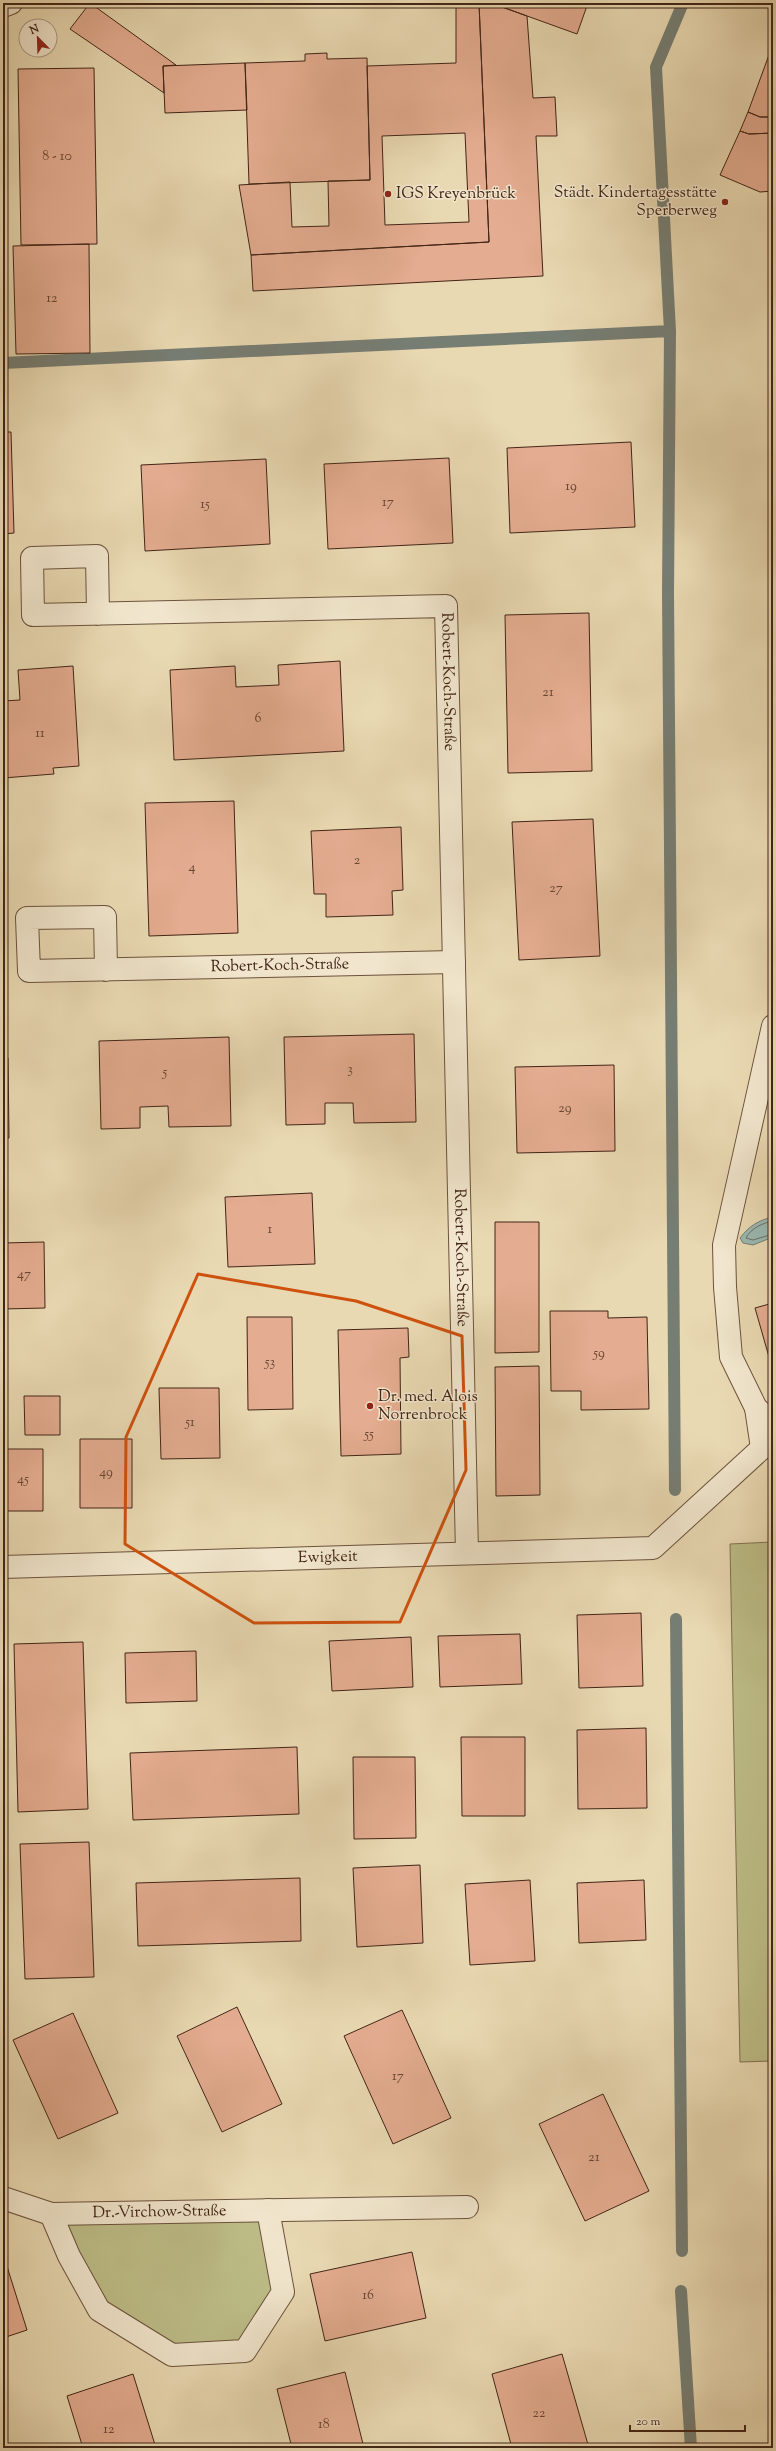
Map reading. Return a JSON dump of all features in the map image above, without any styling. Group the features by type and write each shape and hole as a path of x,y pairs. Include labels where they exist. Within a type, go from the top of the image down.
{"street":[{"path":"3,6 11,3"},
{"name":"Robert-Koch-Straße","path":"98,614 446,606 467,1552"},
{"name":"Robert-Koch-Straße","path":"106,970 454,962"},
{"path":"768,1446 756,1408 731,1357 725,1287 724,1245 773,1026"},
{"path":"756,1408 773,1423"},
{"name":"Ewigkeit","path":"3,1567 467,1552 653,1548 768,1446"},
{"name":"Dr.-Virchow-Straße","path":"3,2198 51,2214 466,2207"},
{"path":"51,2214 69,2256 99,2310 172,2355 245,2351 282,2292 268,2210"}],"highlighted area":[{"path":"198,1274 356,1301 462,1336 466,1470 400,1622 254,1623 125,1544 126,1437"}],"green space":[{"path":"773,1542 773,2061 740,2062 730,1544"},
{"path":"268,2210 283,2292 245,2351 172,2355 99,2310 51,2214"}],"water":[{"path":"773,1217 773,1237 753,1245 743,1243 740,1238 747,1230 763,1220"}],"building":[{"path":"90,3 176,65 163,66 164,93 70,29"},
{"path":"456,3 479,3 489,242 251,255 239,185 290,182 292,227 329,226 328,181 370,180 367,66 456,63","holes":["465,133 469,222 385,225 382,136"]},
{"path":"479,3 491,3 527,16 533,98 555,97 557,136 536,136 543,276 253,291 251,255 489,242"},
{"path":"491,3 588,3 577,34"},
{"path":"773,44 773,117 760,117 748,112"},
{"path":"327,53 327,59 367,58 370,180 249,184 245,63 305,61 305,54"},
{"path":"245,63 247,110 165,113 163,66"},
{"path":"94,68 97,244 21,245 18,69"},
{"path":"748,112 760,117 773,117 773,133 749,134 740,131"},
{"path":"740,131 749,134 773,133 773,191 760,192 720,175"},
{"path":"89,244 90,353 16,354 13,246"},
{"path":"3,432 11,432 14,533 3,534"},
{"path":"631,442 635,527 510,533 507,448"},
{"path":"449,458 453,543 328,549 324,464"},
{"path":"266,459 270,544 145,551 141,465"},
{"path":"589,613 592,771 508,773 505,615"},
{"path":"340,661 344,751 174,760 170,670 235,666 236,687 279,685 278,665"},
{"path":"73,666 79,766 53,768 54,774 3,778 3,701 20,700 18,670"},
{"path":"234,801 238,933 149,936 145,803"},
{"path":"593,819 600,956 519,960 512,822"},
{"path":"401,827 403,890 392,891 393,915 326,917 326,894 314,894 311,831"},
{"path":"414,1034 416,1122 354,1123 353,1103 325,1103 325,1124 286,1125 284,1037"},
{"path":"229,1037 231,1126 169,1127 168,1106 140,1107 140,1128 101,1129 99,1041"},
{"path":"3,1058 8,1058 9,1138 3,1138"},
{"path":"614,1065 615,1151 517,1153 515,1067"},
{"path":"312,1193 315,1264 228,1267 225,1197"},
{"path":"495,1222 539,1222 539,1352 495,1353"},
{"path":"44,1242 45,1308 3,1309 3,1243"},
{"path":"773,1290 773,1303 771,1291"},
{"path":"773,1303 773,1371 755,1308"},
{"path":"550,1311 608,1311 608,1318 647,1317 649,1409 581,1410 581,1391 551,1391"},
{"path":"247,1317 292,1317 293,1409 248,1410"},
{"name":"Dr. med. Alois Norrenbrock","path":"408,1328 409,1357 400,1358 401,1454 341,1456 338,1330"},
{"path":"539,1366 540,1495 496,1496 495,1367"},
{"path":"159,1388 219,1388 220,1458 161,1459"},
{"path":"24,1396 60,1396 60,1435 25,1435"},
{"path":"80,1439 132,1439 132,1508 80,1508"},
{"path":"3,1449 43,1449 43,1511 3,1511"},
{"path":"641,1613 643,1686 579,1688 577,1615"},
{"path":"520,1634 522,1684 440,1687 438,1636"},
{"path":"411,1637 413,1687 332,1691 329,1641"},
{"path":"83,1642 88,1809 18,1812 14,1644"},
{"path":"196,1651 197,1701 126,1703 125,1653"},
{"path":"646,1728 647,1808 578,1809 577,1730"},
{"path":"461,1737 525,1737 525,1816 462,1816"},
{"path":"297,1747 299,1814 133,1820 130,1753"},
{"path":"353,1757 415,1757 416,1838 354,1839"},
{"path":"89,1842 94,1977 25,1979 20,1844"},
{"path":"420,1865 423,1943 357,1947 353,1868"},
{"path":"300,1878 301,1941 138,1946 136,1883"},
{"path":"530,1880 535,1961 470,1965 465,1884"},
{"path":"644,1880 646,1940 579,1943 577,1883"},
{"path":"237,2007 282,2104 222,2132 177,2036"},
{"path":"402,2010 451,2118 393,2144 344,2036"},
{"path":"73,2013 118,2113 58,2139 13,2040"},
{"path":"603,2094 649,2191 585,2221 539,2124"},
{"path":"412,2252 426,2318 325,2341 310,2274"},
{"path":"3,2260 5,2260 27,2330 3,2338"},
{"path":"562,2354 589,2448 512,2448 492,2374"},
{"path":"345,2372 364,2448 292,2448 277,2389"},
{"path":"133,2374 156,2448 83,2448 67,2396"}],"waterway":[{"path":"3,363 670,331 656,67 683,3"},
{"path":"670,331 668,593 675,1490"},
{"path":"676,1619 682,2251"},
{"path":"681,2291 691,2448"}],"place":[{"name":"IGS Kreyenbrück","path":"388,194"},
{"name":"Städt. Kindertagesstätte Sperberweg","path":"725,202"},
{"name":"Dr. med. Alois Norrenbrock","path":"370,1406"}]}
